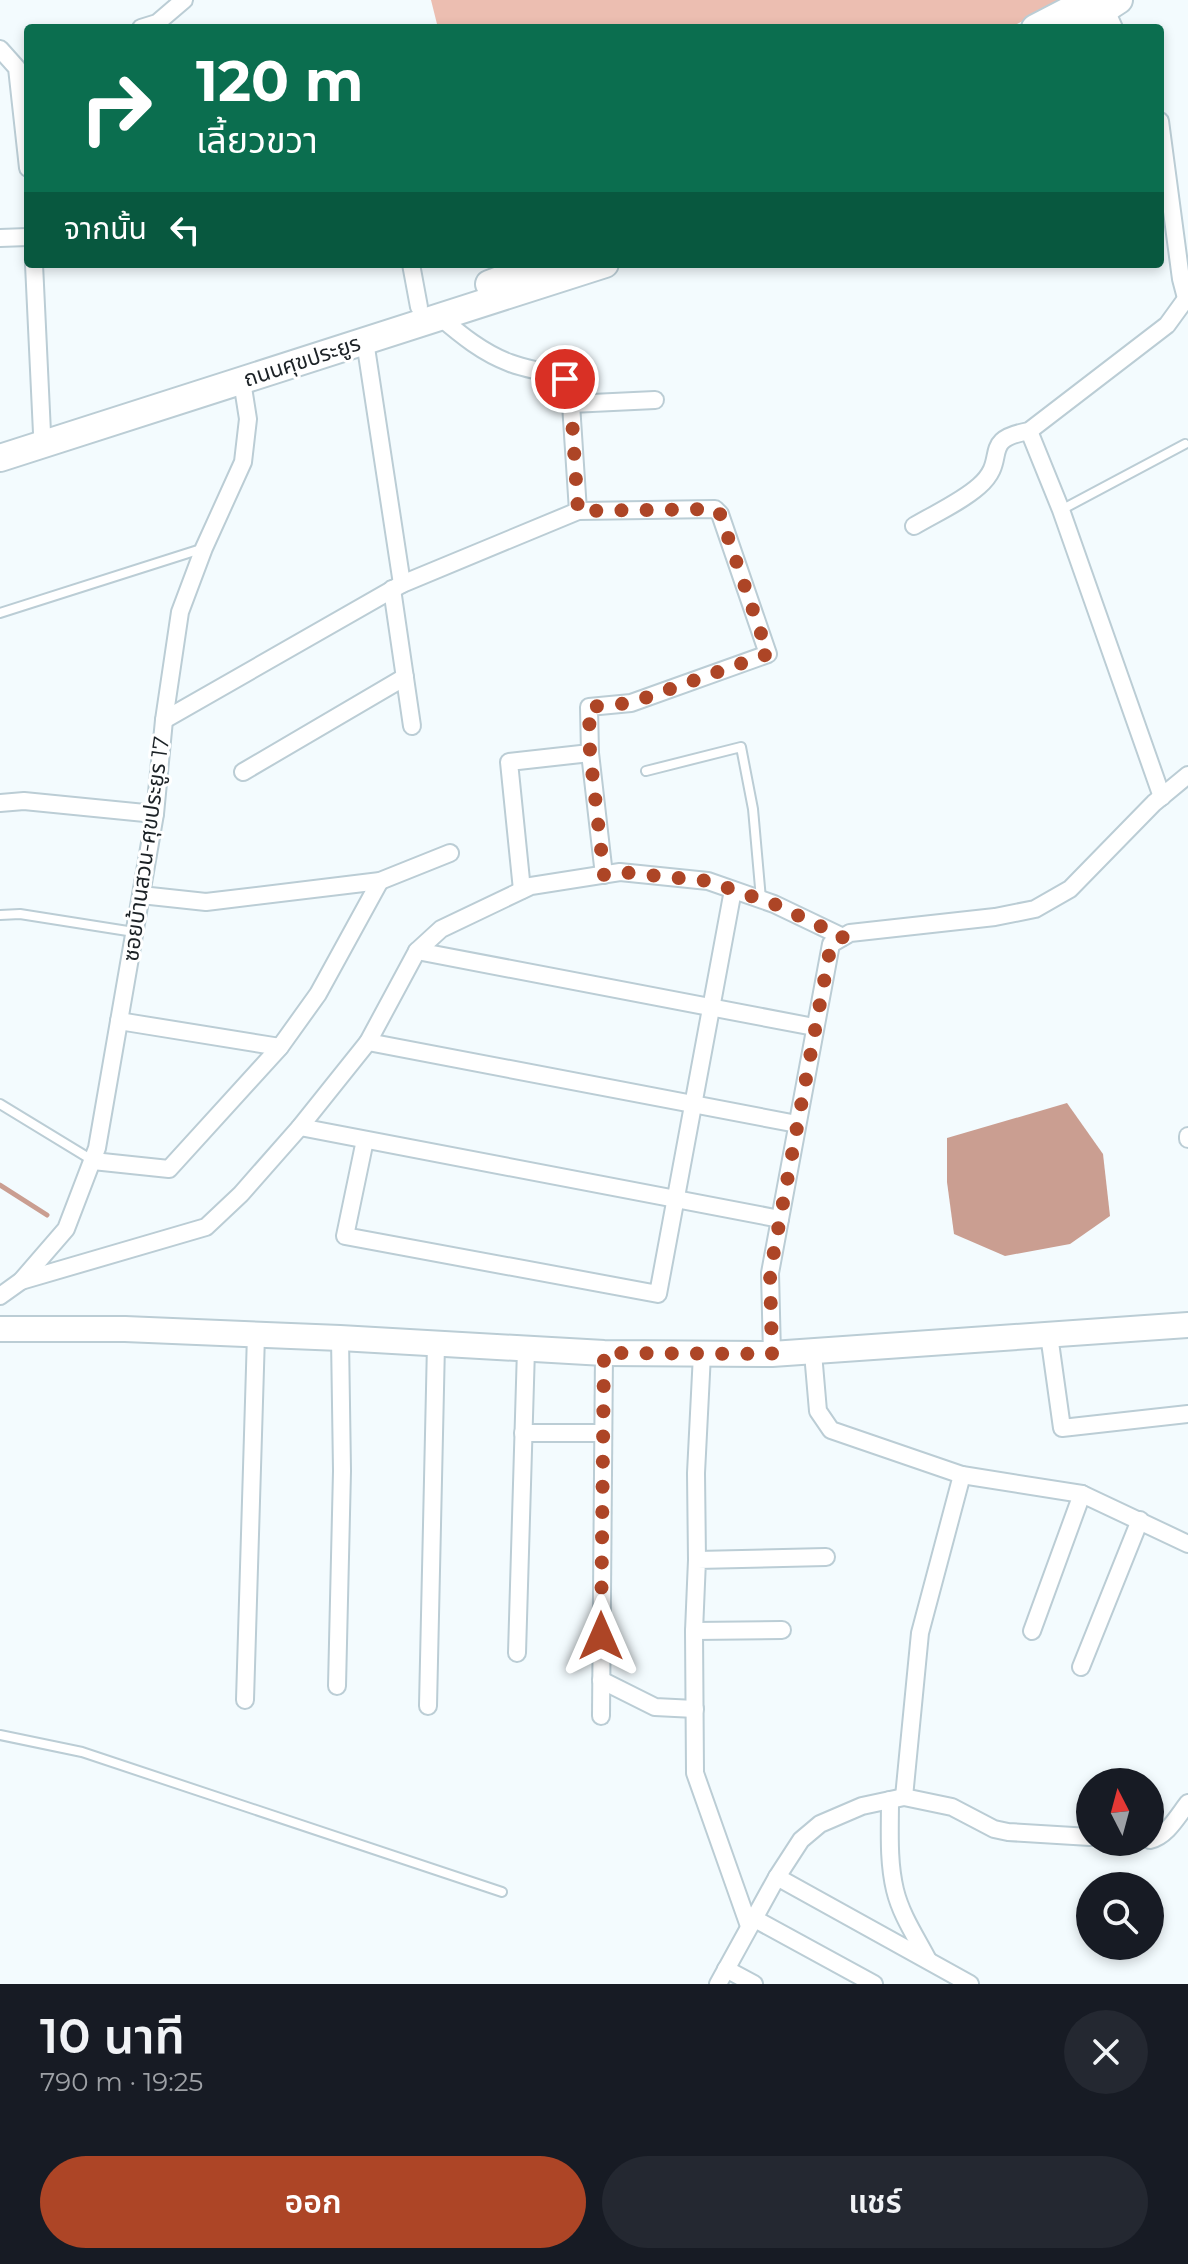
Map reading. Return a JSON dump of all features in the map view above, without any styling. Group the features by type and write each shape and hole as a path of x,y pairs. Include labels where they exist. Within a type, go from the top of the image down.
{"main road":[{"path":"1050,24 1107,9"},
{"path":"1083,24 1107,9"},
{"name":"ถนนศุขประยูร","path":"0,458 365,341 532,268"},
{"name":"ถนนศุขประยูร","path":"0,447 430,312 590,268"}],"street":[{"path":"154,24 184,0"},
{"path":"0,49 23,66"},
{"path":"914,526 981,485 993,468 999,442 1005,437 1029,431 1167,325 1187,297 1181,279 1164,151"},
{"path":"0,238 24,237"},
{"path":"34,268 42,433"},
{"path":"413,268 430,312 473,344 510,364 547,371 565,379 571,404 578,511"},
{"path":"365,341 412,726"},
{"name":"ซอยบ้านสวน-ศุขประยูร 17","path":"0,1296 21,1281 66,1229 97,1148 155,814 164,720 180,612 204,548 243,462 248,419 242,381"},
{"path":"571,404 655,400"},
{"path":"1029,431 1061,510 1162,797"},
{"path":"164,720 397,586 578,511 715,509 720,514 768,654 631,703 589,707 590,753 604,875"},
{"path":"243,772 405,677"},
{"path":"522,890 509,762 590,753"},
{"path":"772,1354 770,1273 831,944 850,933 995,917 1035,909 1070,889 1188,775"},
{"path":"0,803 24,801 155,814"},
{"path":"141,895 206,902 380,881 450,853"},
{"path":"21,1281 206,1227 241,1194 300,1127 368,1042 417,951 441,929 531,886 620,872 708,881 761,900 843,937"},
{"path":"93,1161 169,1169 280,1047 318,994 380,881"},
{"path":"365,1140 345,1236 658,1294 733,890"},
{"path":"417,951 814,1027"},
{"path":"119,1021 280,1047"},
{"path":"368,1042 797,1124"},
{"path":"300,1127 780,1219"},
{"path":"0,1329 125,1329 604,1353 772,1354 1188,1325"},
{"path":"245,1700 256,1335"},
{"path":"1049,1335 1062,1428 1188,1414"},
{"path":"337,1686 342,1471 340,1338"},
{"path":"428,1706 436,1344"},
{"path":"517,1653 526,1349"},
{"path":"601,1716 604,1353"},
{"path":"813,1353 818,1411 831,1430 962,1475 1082,1494 1188,1544"},
{"path":"702,1354 696,1473 695,1773 751,1922 874,1984"},
{"path":"523,1433 603,1433"},
{"path":"929,1961 909,1925 895,1890 890,1862 920,1633 962,1475"},
{"path":"1032,1631 1082,1494"},
{"path":"1081,1667 1140,1520"},
{"path":"697,1560 826,1557"},
{"path":"694,1631 782,1630"},
{"path":"601,1680 655,1707 695,1709"},
{"path":"754,1984 722,1977 777,1877 801,1840 820,1824 862,1806 897,1799 952,1807 994,1829 1008,1832 1076,1836"},
{"path":"1164,1833 1188,1803"},
{"path":"777,1877 970,1984"}],"lane":[{"path":"1061,510 1185,444"},
{"path":"0,613 204,548"},
{"path":"646,771 741,747 753,809 761,900"},
{"path":"0,915 20,914 134,932"},
{"path":"0,1104 93,1161"},
{"path":"0,1735 82,1752 502,1892"}],"shaded area":[{"path":"431,0 1064,0 1017,24 437,24"},
{"path":"1067,1103 1103,1154 1110,1216 1070,1244 1005,1256 954,1234 947,1182 947,1138"}],"waterway":[{"path":"0,1185 47,1215"}],"route":[{"path":"565,379 571,404 578,511 715,509 720,514 768,654 631,703 589,707 590,753 604,875 620,872 708,881 774,904 843,937 831,944 770,1273 772,1354 604,1353 601,1636"}]}
